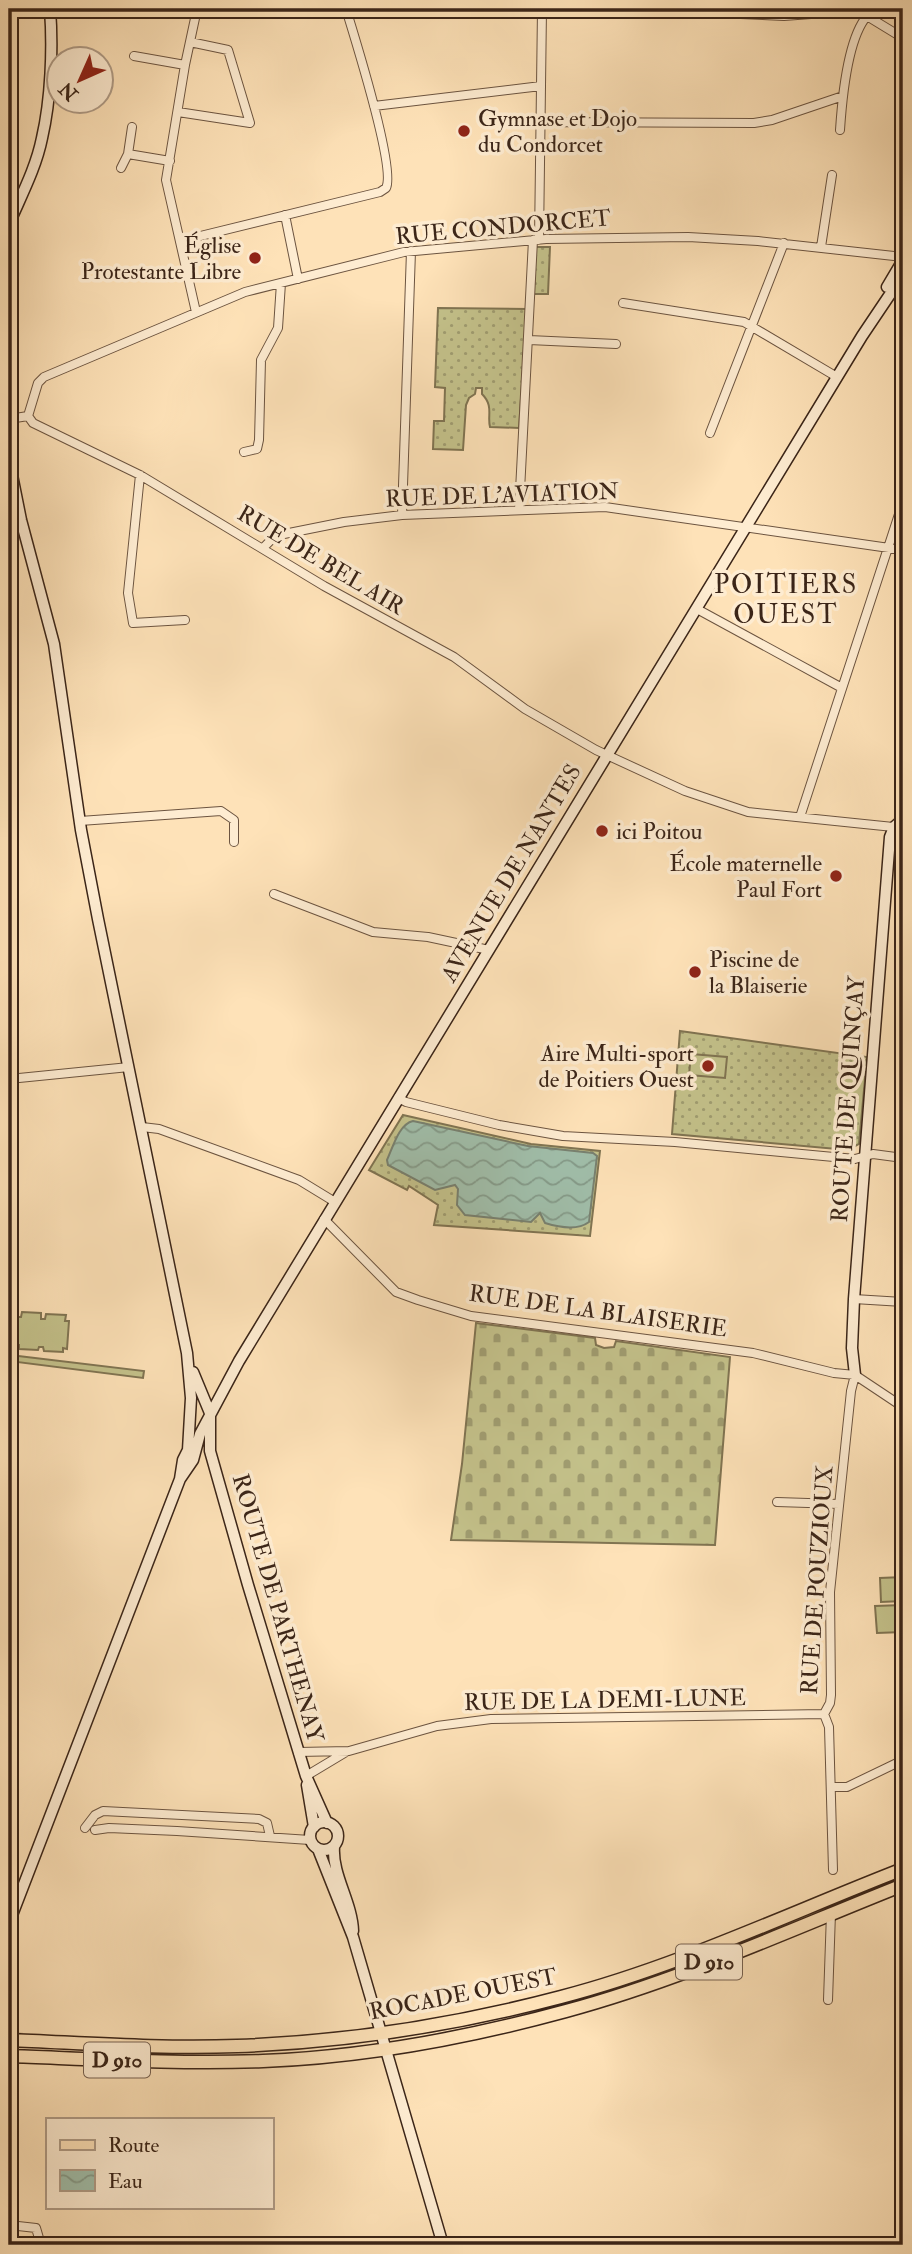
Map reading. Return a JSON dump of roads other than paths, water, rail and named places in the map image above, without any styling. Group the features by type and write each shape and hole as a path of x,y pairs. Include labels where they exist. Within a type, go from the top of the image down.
{"main road":[{"path":"9,224 31,174 42,138 50,57 50,9"},
{"name":"AVENUE DE NANTES","path":"862,336 903,259"},
{"name":"AVENUE DE NANTES","path":"200,1434 225,1384 324,1219 862,336 903,275"},
{"path":"9,460 28,548 54,643 80,821 101,938 181,1321 191,1398 187,1450 180,1479 9,1923"},
{"name":"ROUTE DE QUINÇAY","path":"855,1375 852,1348 853,1299 881,922 890,837 900,825"},
{"path":"187,1353 210,1413"},
{"name":"ROUTE DE PARTHENAY","path":"191,1398 200,1434 210,1451 306,1776 327,1823"},
{"name":"ROUTE DE PARTHENAY","path":"210,1413 210,1451"},
{"path":"187,1450 200,1434"},
{"path":"180,1479 194,1458 200,1434"},
{"name":"ROUTE DE PARTHENAY","path":"306,1776 313,1827"},
{"path":"353,1937 352,1919 335,1861 334,1847 338,1834 335,1827 321,1823 313,1827 310,1840 318,1849 353,1937 443,2245"},
{"path":"318,1849 326,1851 334,1847"},
{"name":"ROCADE OUEST","path":"9,2040 144,2046 237,2046 382,2034 507,2011 581,1991 695,1951 903,1868"},
{"name":"ROCADE OUEST","path":"386,2049 483,2031 585,2006 661,1981 903,1885"},
{"name":"D 910","path":"9,2056 187,2062 263,2061 386,2049"}],"street":[{"path":"196,312 166,180 197,9"},
{"path":"180,240 380,192 386,187 389,177 374,106 346,9"},
{"path":"516,9 517,12 542,10 784,16 846,9"},
{"path":"855,9 868,12 903,37"},
{"path":"519,510 536,240 542,10"},
{"path":"840,131 843,96 858,26 868,12"},
{"path":"178,112 250,123 228,50 190,42"},
{"path":"134,56 145,62 185,65"},
{"path":"374,106 541,86"},
{"path":"541,122 754,123 772,120 843,96"},
{"path":"121,168 128,153 132,127"},
{"path":"128,153 170,161"},
{"path":"821,247 832,175"},
{"path":"285,215 298,279"},
{"name":"RUE CONDORCET","path":"30,419 41,379 245,292 411,251 536,240 688,236 784,243 903,259"},
{"path":"710,433 784,243"},
{"path":"402,515 411,251"},
{"path":"244,452 257,449 259,440 261,360 278,328 281,283"},
{"path":"623,303 744,322 837,377"},
{"path":"529,340 616,344"},
{"path":"9,419 30,419"},
{"name":"RUE DE BEL AIR","path":"30,419 140,475 348,600 454,657 525,709 596,750 685,791 748,813 900,825"},
{"path":"140,475 128,593 133,623 185,620"},
{"path":"800,817 903,502"},
{"name":"RUE DE L'AVIATION","path":"263,548 279,535 344,522 402,515 605,507 903,550"},
{"path":"9,525 19,510"},
{"path":"697,609 842,688"},
{"path":"80,821 221,811 234,820 234,842"},
{"path":"274,894 373,932 428,937 489,950"},
{"path":"9,1079 129,1067"},
{"path":"398,1098 416,1105 499,1125 563,1136 675,1142 860,1159 864,1155 903,1158"},
{"path":"142,1127 159,1129 299,1180 335,1202"},
{"name":"RUE DE LA BLAISERIE","path":"324,1219 396,1292 471,1315 753,1353 834,1373 855,1375"},
{"path":"853,1299 903,1303"},
{"path":"855,1375 903,1407"},
{"name":"RUE DE POUZIOUX","path":"833,1870 829,1727 824,1714 831,1695 830,1592 851,1391 855,1375"},
{"path":"778,1502 839,1504"},
{"name":"RUE DE LA DEMI-LUNE","path":"306,1776 349,1751 437,1726 491,1719 824,1714"},
{"name":"RUE DE LA DEMI-LUNE","path":"299,1752 349,1751"},
{"path":"831,1787 846,1787 903,1760"},
{"path":"85,1828 95,1815 103,1811 259,1819 267,1823 270,1836"},
{"path":"95,1830 109,1828 310,1840"},
{"path":"828,2000 831,1913"},
{"path":"9,2225 36,2228 41,2245"}],"water":[{"path":"413,1121 528,1146 593,1153 597,1156 589,1222 579,1227 567,1227 545,1223 540,1213 531,1222 465,1215 457,1205 458,1189 455,1185 435,1190 388,1165 387,1160 397,1137 408,1123"}],"place":[{"name":"Gymnase et Dojo du Condorcet","path":"464,131"},
{"name":"Église Protestante Libre","path":"255,258"},
{"name":"ici Poitou","path":"602,831"},
{"name":"École maternelle Paul Fort","path":"836,876"},
{"name":"Piscine de la Blaiserie","path":"695,972"},
{"name":"Aire Multi-sport de Poitiers Ouest","path":"708,1066"}],"district":[{"name":"POITIERS OUEST","path":"786,600"}]}
